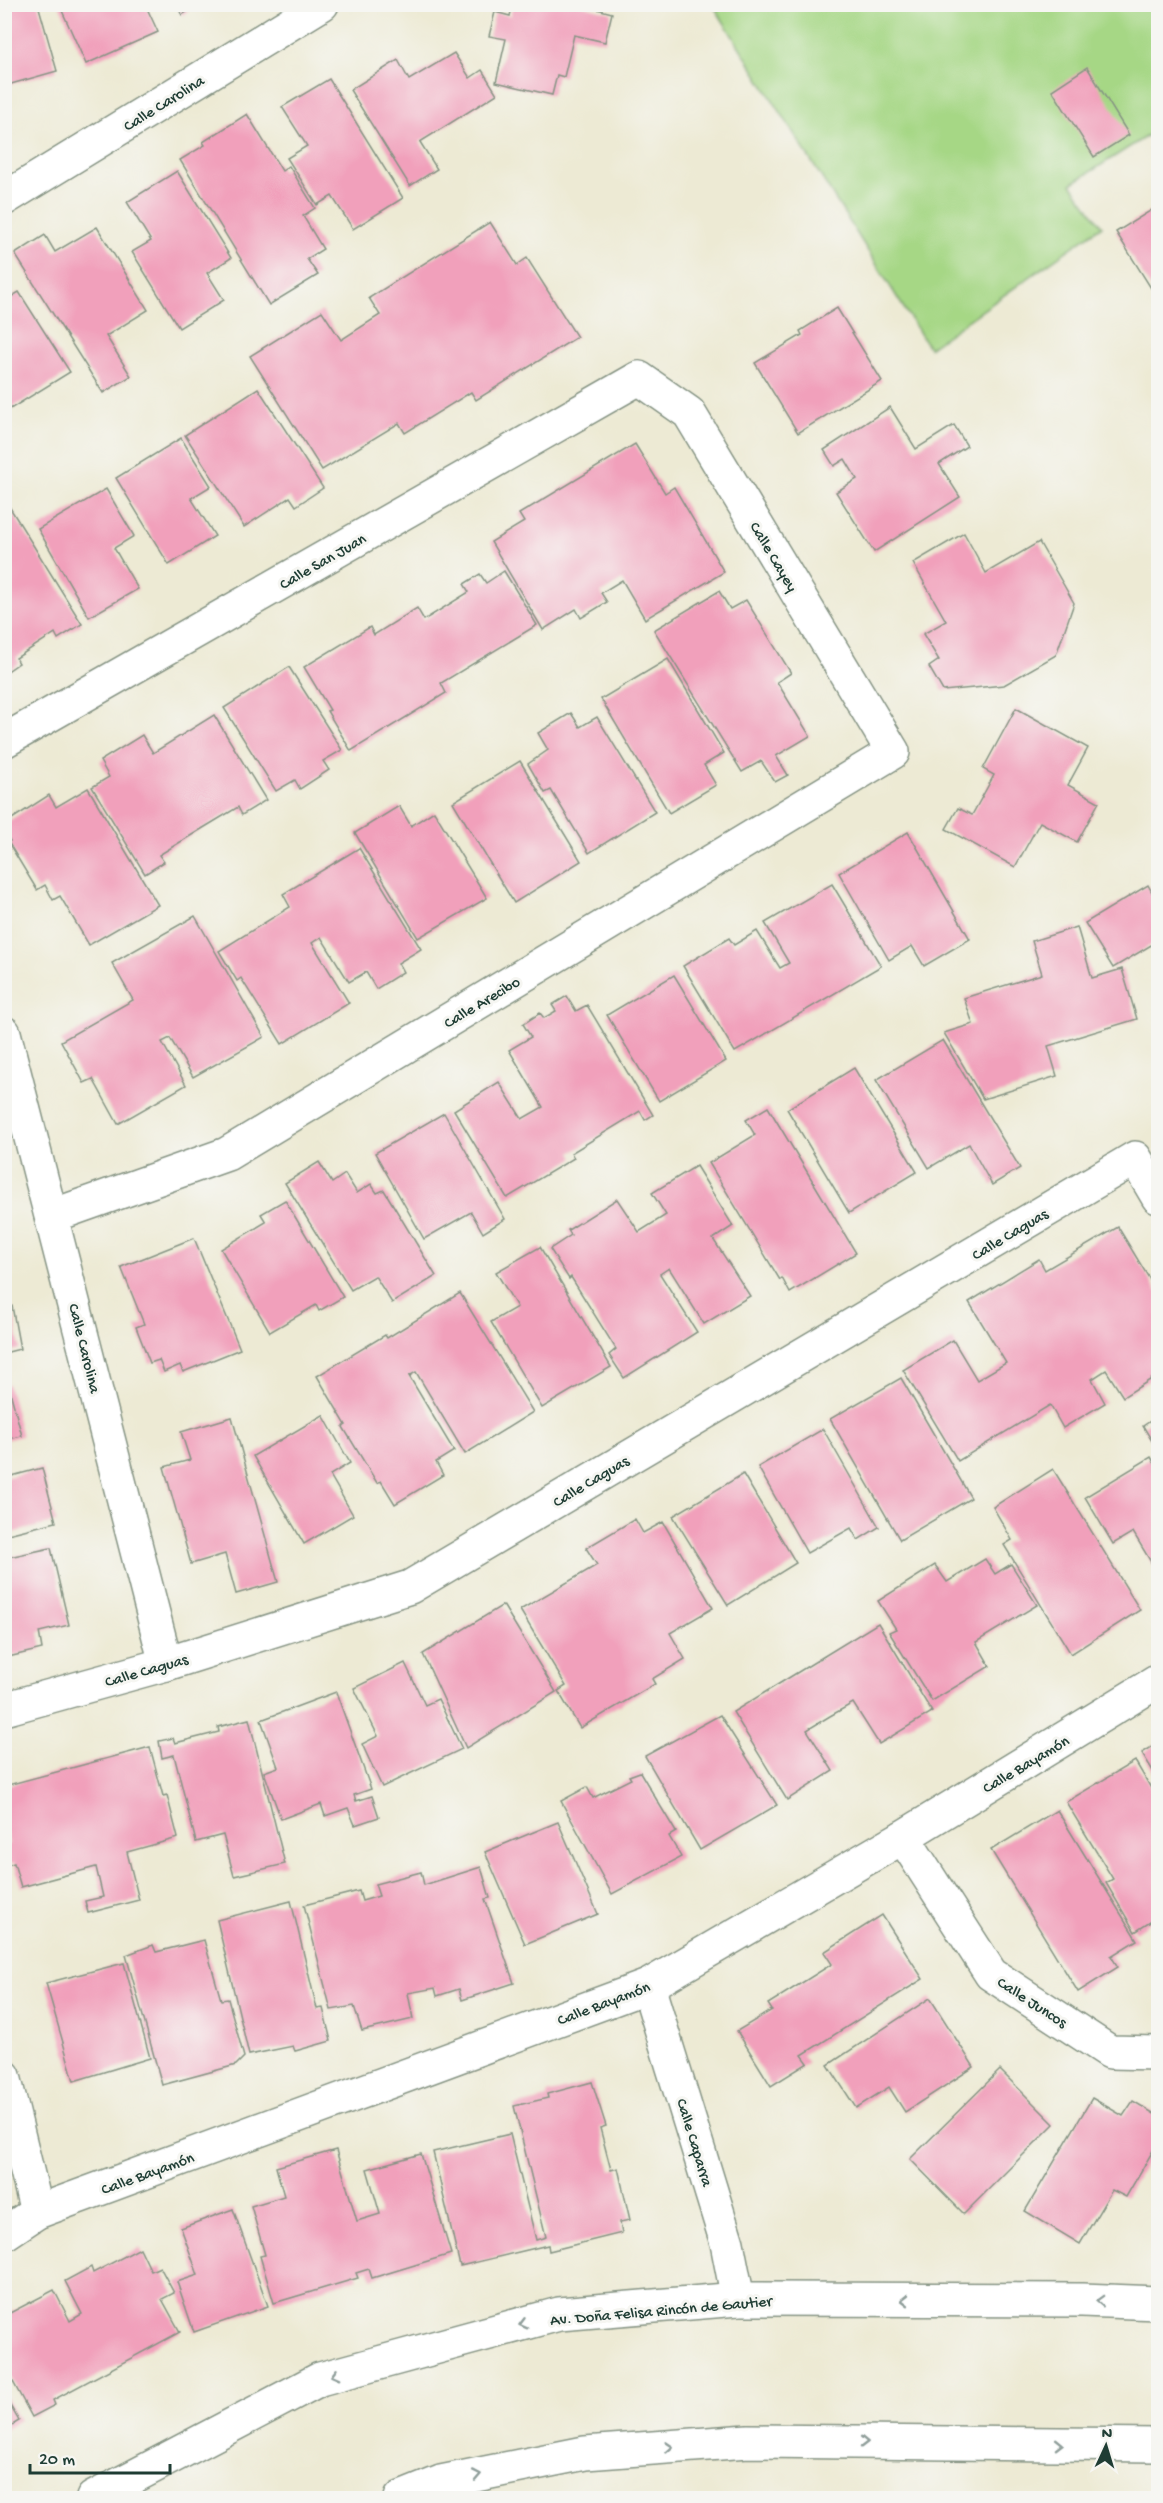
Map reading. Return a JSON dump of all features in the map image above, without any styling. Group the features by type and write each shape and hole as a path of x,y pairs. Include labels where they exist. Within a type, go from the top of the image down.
{"street":[{"name":"Calle Carolina","path":"4,200 322,4"},
{"name":"Calle San Juan","path":"4,741 639,378"},
{"name":"Calle Cayey","path":"639,378 689,413 894,752"},
{"name":"Calle Arecibo","path":"52,1216 227,1154 894,752"},
{"name":"Calle Carolina","path":"4,1033 166,1664"},
{"name":"Calle Caguas","path":"4,1709 166,1664 410,1587 1135,1158 1158,1197"},
{"name":"Calle Bayamón","path":"4,2234 37,2212 648,1986 903,1837 1158,1682"},
{"name":"Calle Juncos","path":"903,1837 991,1974 1110,2052 1158,2053"},
{"name":"Calle Caparra","path":"648,1986 727,2243 738,2299"},
{"path":"4,2076 37,2212"},
{"name":"Av. Doña Felisa Rincón de Gautier","path":"93,2499 320,2379 559,2314 738,2299 1070,2300 1158,2303"},
{"path":"401,2499 441,2482 585,2453 736,2442 1158,2445"}],"green space":[{"path":"713,5 1158,5 1158,129 1071,184 1102,226 929,348"}],"building":[{"path":"4,4 38,4 57,71 4,86"},
{"path":"59,4 145,4 158,32 86,64"},
{"path":"176,4 199,4 182,15"},
{"path":"513,4 578,4 612,13 605,42 574,35 564,77 557,75 552,95 496,82 506,39 489,36 495,12 510,16"},
{"path":"454,53 470,78 482,70 497,94 420,142 437,169 410,186 350,90 398,60 409,80"},
{"path":"1087,67 1129,135 1094,157 1052,90"},
{"path":"329,79 403,198 353,229 332,196 317,205 287,158 307,146 282,107"},
{"path":"247,114 282,171 289,166 315,208 303,216 323,249 307,259 318,275 269,305 180,160 205,145 203,142"},
{"path":"177,171 231,258 207,273 224,300 179,328 132,252 151,241 127,202"},
{"path":"1158,206 1158,290 1154,293 1116,232"},
{"path":"490,222 517,265 527,258 577,337 476,400 471,392 405,433 399,423 322,470 250,356 322,311 341,340 380,315 369,298"},
{"path":"97,227 148,310 106,336 131,376 103,393 15,254 45,235 55,252"},
{"path":"19,292 70,372 7,411 4,407 4,301"},
{"path":"837,308 882,381 798,433 755,363 802,335 800,331"},
{"path":"258,388 323,488 296,506 290,497 244,527 185,435"},
{"path":"890,407 916,449 954,425 967,446 939,464 960,497 874,552 836,492 857,479 845,459 834,466 824,450"},
{"path":"181,438 211,486 191,498 215,536 169,565 116,478"},
{"path":"635,444 665,493 674,487 724,572 645,619 622,580 601,593 607,602 581,618 576,609 543,630 491,542 524,522 519,514"},
{"path":"106,489 134,536 114,548 138,589 89,617 38,529"},
{"path":"7,503 82,624 58,639 55,633 16,658 19,663 6,672 4,505"},
{"path":"964,533 986,573 1039,542 1074,603 1056,655 1004,685 943,691 929,667 939,660 923,634 946,621 913,563"},
{"path":"504,571 537,625 441,683 446,693 351,751 304,667 370,627 374,635 417,608 424,620 469,592 464,584 480,574 486,583"},
{"path":"719,591 730,609 746,600 791,673 777,682 810,736 776,756 788,775 775,782 761,761 742,772 654,630"},
{"path":"668,659 724,753 704,765 716,785 669,813 601,699"},
{"path":"289,667 342,750 323,761 329,770 300,789 295,780 276,791 224,708"},
{"path":"1016,708 1088,748 1068,785 1099,802 1077,842 1040,822 1015,867 946,829 958,808 972,815 994,775 983,769"},
{"path":"571,713 580,727 597,717 655,812 589,853 551,790 545,793 528,764 548,750 538,733"},
{"path":"214,715 266,800 242,815 238,807 159,855 164,862 145,874 92,787 109,777 100,761 142,735 153,753"},
{"path":"520,761 581,861 514,903 453,802"},
{"path":"88,788 158,905 89,945 60,896 53,900 45,885 37,890 8,842 10,841 4,831 4,824 49,795 56,807"},
{"path":"399,806 411,826 434,811 487,898 418,938 355,833"},
{"path":"908,832 970,939 924,966 912,946 889,960 839,873"},
{"path":"359,848 421,949 398,963 403,972 376,989 366,972 349,982 321,937 312,943 349,1003 282,1044 241,978 237,981 219,951 290,907 283,894"},
{"path":"832,884 881,966 735,1052 683,966 729,938 734,945 757,931 780,968 789,963 765,923"},
{"path":"1148,885 1158,903 1158,941 1113,968 1085,923"},
{"path":"195,916 264,1037 193,1077 170,1038 162,1042 186,1085 118,1124 93,1079 84,1083 61,1041 133,1000 112,963"},
{"path":"1077,927 1092,978 1122,969 1137,1019 1048,1046 1057,1076 983,1099 944,1033 973,1024 964,998 1042,974 1032,941"},
{"path":"674,975 726,1061 659,1101 607,1015"},
{"path":"567,996 576,1011 587,1005 653,1115 645,1120 640,1111 571,1153 574,1158 507,1198 454,1110 499,1082 522,1119 543,1107 509,1050 531,1037 523,1024 540,1013 544,1018 556,1011 552,1005"},
{"path":"943,1040 1020,1168 992,1185 969,1144 929,1168 876,1080"},
{"path":"854,1068 917,1172 849,1213 787,1109"},
{"path":"768,1107 856,1253 790,1293 709,1163 755,1135 746,1120"},
{"path":"444,1113 505,1219 483,1233 471,1212 424,1239 375,1153"},
{"path":"319,1162 332,1183 345,1174 357,1193 371,1184 377,1193 384,1190 436,1276 392,1303 375,1276 351,1290 285,1183"},
{"path":"696,1166 733,1226 713,1239 750,1296 704,1324 669,1268 660,1274 697,1332 624,1378 609,1355 616,1349 571,1277 569,1279 550,1249 571,1235 568,1230 617,1199 639,1232 666,1215 652,1193"},
{"path":"285,1200 343,1297 319,1311 316,1305 270,1332 221,1249 266,1222 261,1214"},
{"path":"1118,1227 1158,1293 1158,1375 1123,1397 1106,1370 1092,1379 1105,1403 1063,1428 1050,1405 958,1461 903,1370 953,1340 977,1380 1006,1363 969,1302 1039,1259 1045,1270"},
{"path":"194,1238 240,1349 183,1372 180,1365 164,1372 159,1360 150,1363 136,1327 144,1324 121,1267"},
{"path":"540,1247 611,1367 542,1408 491,1322 517,1307 496,1272"},
{"path":"460,1293 533,1412 465,1454 416,1372 409,1376 454,1451 436,1462 443,1475 395,1504 381,1481 377,1483 343,1427 346,1425 317,1376 385,1335 387,1338"},
{"path":"12,1306 20,1349 4,1353 4,1307"},
{"path":"901,1378 971,1498 900,1540 830,1419"},
{"path":"8,1384 22,1436 4,1440 4,1385"},
{"path":"323,1415 350,1463 330,1475 353,1515 304,1544 253,1456"},
{"path":"1158,1416 1158,1451 1143,1426"},
{"path":"232,1417 278,1582 236,1594 225,1554 191,1564 164,1467 190,1460 181,1432"},
{"path":"823,1429 879,1527 858,1540 851,1528 807,1553 758,1467"},
{"path":"1151,1457 1158,1469 1157,1572 1133,1532 1113,1544 1085,1497"},
{"path":"42,1468 56,1522 4,1535 4,1478"},
{"path":"1053,1469 1140,1610 1071,1654 1004,1545 1012,1540 993,1507"},
{"path":"743,1474 796,1563 728,1605 673,1516"},
{"path":"635,1519 643,1533 663,1522 713,1608 670,1633 685,1659 652,1679 655,1684 580,1728 558,1691 566,1686 520,1610 597,1565 586,1548"},
{"path":"51,1548 69,1625 39,1632 42,1649 4,1658 4,1558"},
{"path":"985,1559 995,1574 1011,1564 1037,1605 976,1642 990,1666 932,1701 889,1632 896,1629 878,1601 935,1565 947,1582"},
{"path":"503,1605 556,1692 466,1748 423,1654"},
{"path":"878,1623 932,1712 879,1744 853,1703 830,1716 807,1730 833,1771 787,1800 733,1712"},
{"path":"405,1663 425,1705 438,1699 462,1749 382,1787 362,1744 378,1736 354,1688"},
{"path":"336,1692 371,1789 354,1795 356,1801 372,1796 379,1817 355,1825 348,1808 325,1816 321,1804 281,1819 264,1772 278,1767 261,1720"},
{"path":"720,1715 777,1805 700,1850 645,1756"},
{"path":"249,1719 285,1864 234,1876 223,1835 196,1842 174,1755 162,1758 159,1741 173,1738 175,1743 219,1732 218,1727"},
{"path":"1158,1743 1158,1779 1142,1753"},
{"path":"150,1747 163,1796 167,1795 178,1838 127,1852 139,1900 88,1913 85,1901 103,1897 96,1867 21,1887 14,1863 4,1866 4,1845 9,1844 4,1827 4,1786"},
{"path":"1135,1761 1158,1800 1158,1917 1135,1932 1106,1883 1113,1879 1066,1802"},
{"path":"640,1772 676,1832 669,1836 681,1857 612,1894 561,1801 587,1787 593,1798 631,1779 629,1776"},
{"path":"1057,1810 1137,1940 1111,1956 1118,1967 1078,1992 991,1850"},
{"path":"558,1822 598,1914 525,1944 485,1852"},
{"path":"481,1867 490,1898 485,1899 514,1983 462,2000 459,1989 437,1996 435,1988 408,1993 413,2019 362,2031 354,2006 331,2010 304,1905 359,1891 362,1901 379,1896 375,1884 421,1872 424,1885"},
{"path":"291,1901 317,2009 323,2008 331,2041 295,2051 293,2046 249,2055 217,1920"},
{"path":"882,1915 923,1979 802,2055 808,2063 771,2086 737,2031 772,2010 768,2004 832,1964 824,1952"},
{"path":"204,1940 221,2000 228,1999 244,2057 236,2065 162,2085 126,1955 153,1945 156,1952"},
{"path":"124,1963 150,2058 74,2081 46,1983"},
{"path":"930,1998 974,2067 905,2112 889,2087 856,2108 828,2065"},
{"path":"1000,2070 1054,2124 964,2214 910,2159"},
{"path":"592,2082 606,2126 600,2128 611,2170 618,2168 630,2220 620,2222 622,2233 549,2251 548,2245 460,2266 433,2152 510,2134 536,2240 546,2237 514,2106 548,2098 547,2094"},
{"path":"1092,2098 1123,2116 1133,2101 1158,2116 1158,2142 1126,2197 1112,2190 1080,2244 1025,2211"},
{"path":"336,2150 357,2221 380,2214 367,2169 421,2154 451,2254 372,2278 369,2269 356,2273 358,2278 274,2303 260,2256 265,2255 251,2206 284,2196 276,2167"},
{"path":"233,2209 268,2306 194,2332 177,2282 198,2275 181,2228"},
{"path":"140,2248 151,2271 160,2267 174,2293 162,2299 180,2332 53,2400 55,2405 32,2417 4,2365 4,2316 54,2290 70,2321 82,2314 65,2281 91,2267 93,2273"},
{"path":"4,2395 19,2421 4,2430"}]}
